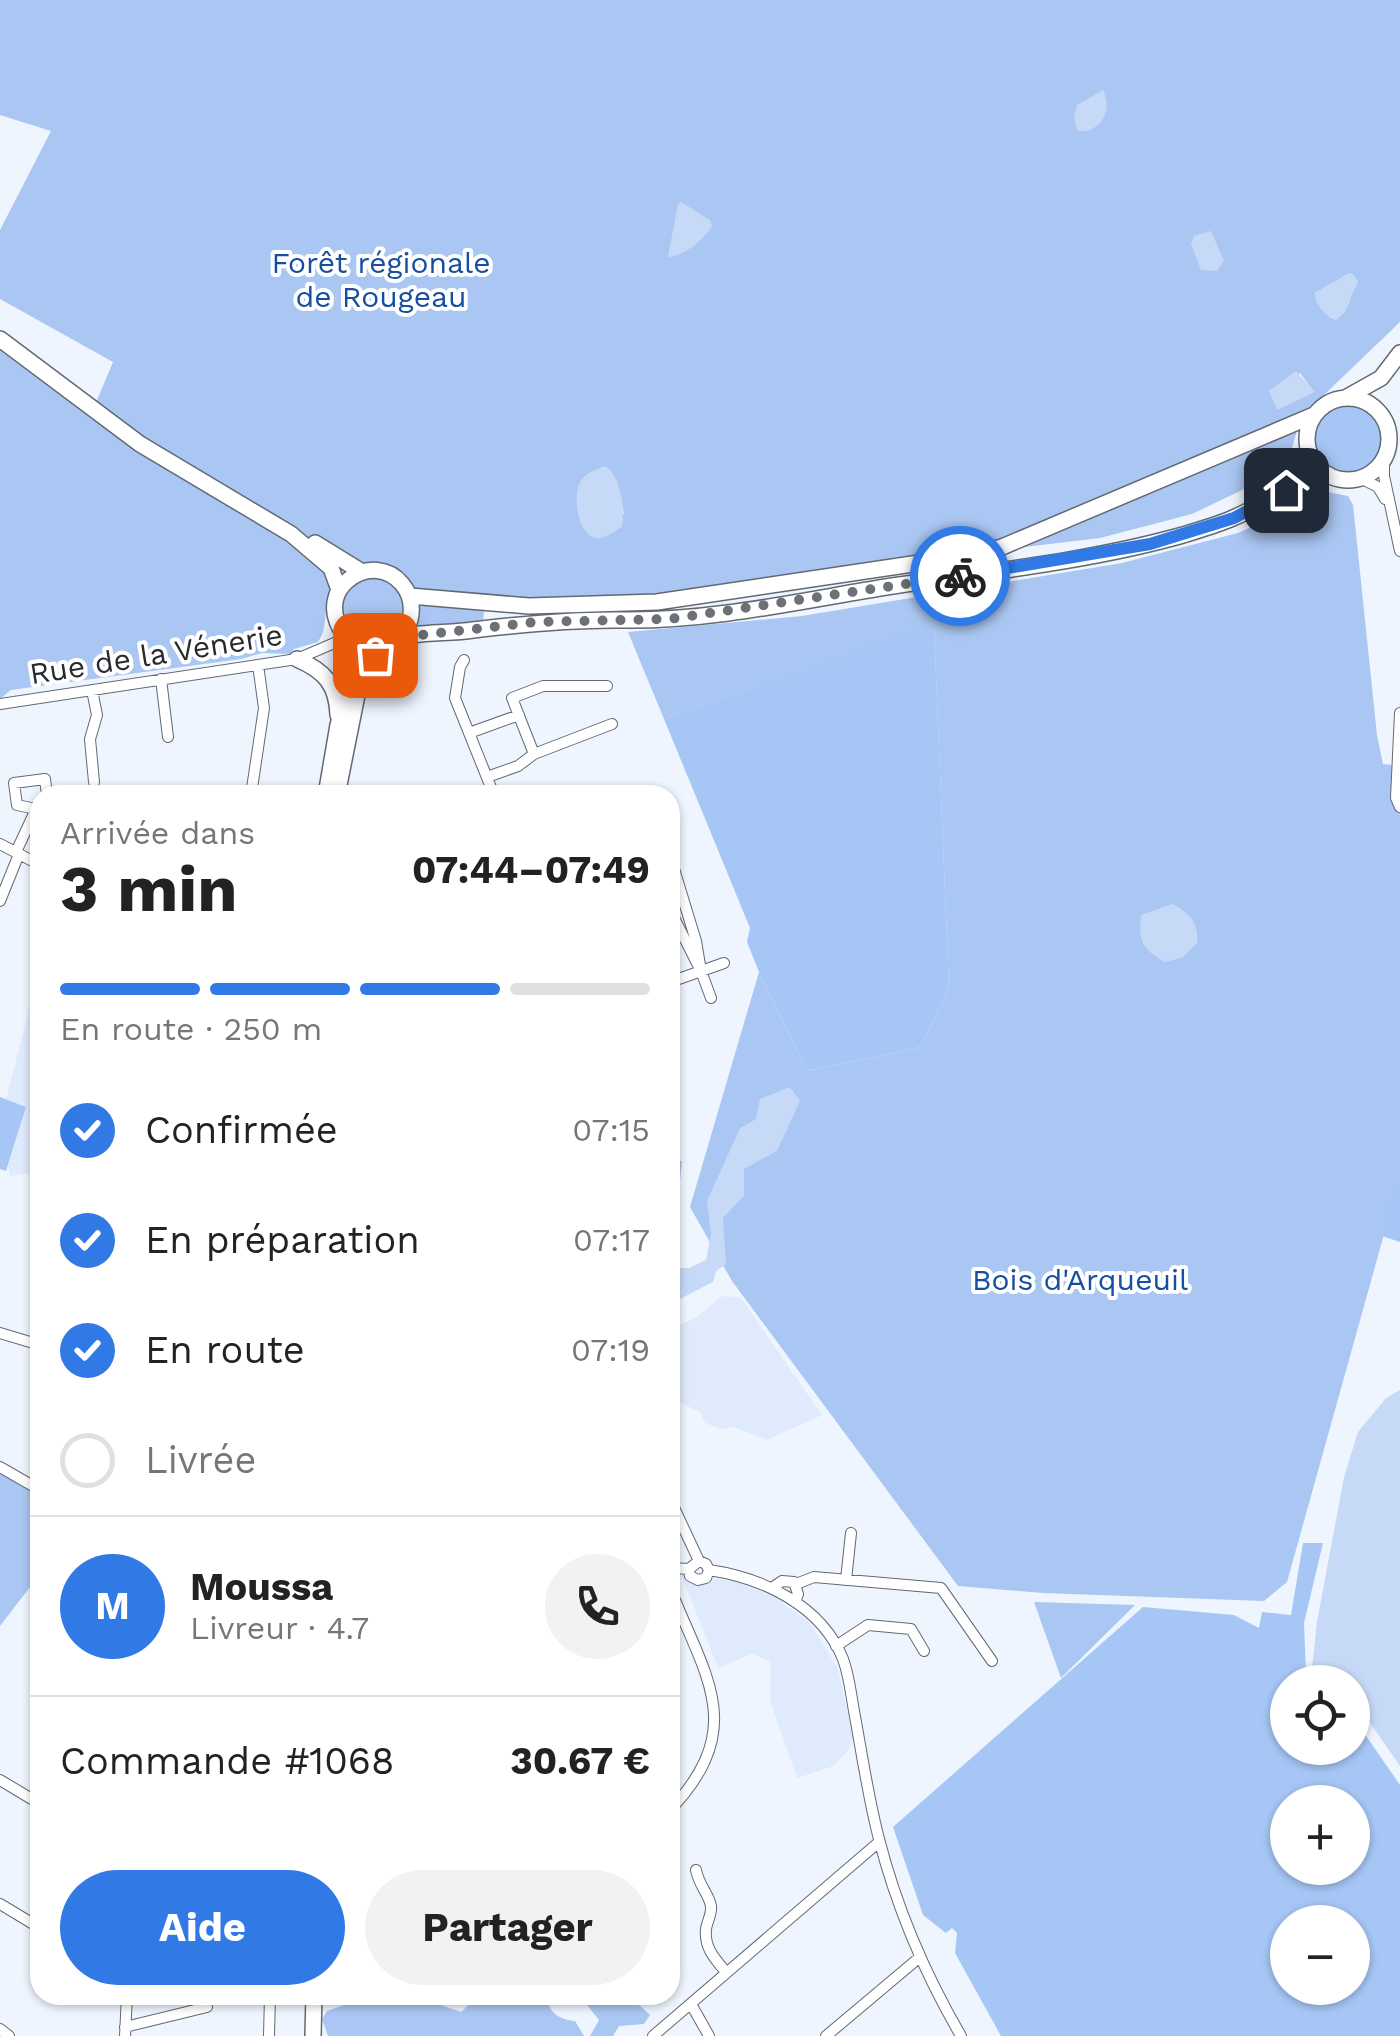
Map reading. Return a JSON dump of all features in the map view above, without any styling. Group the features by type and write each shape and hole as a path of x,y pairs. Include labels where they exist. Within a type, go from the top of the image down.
{"main road":[{"path":"0,339 140,444 362,572 386,572 403,584 410,596 411,622 396,642"},
{"path":"1400,353 1381,378 1322,406 1314,415 1308,428 1310,455 1329,475 1339,479 1360,478 1378,467 1389,435 1400,419"},
{"path":"1346,397 1370,404 1380,412 1389,435"},
{"path":"410,596 529,606 644,603 973,554 1002,547 1314,415"},
{"path":"339,785 360,680 379,649 412,636 536,622 670,619 1133,547 1234,518 1286,490 1329,475"},
{"path":"291,534 332,568 340,590"},
{"path":"328,785 338,725 357,660 352,642 336,620 336,600 340,590 362,572"},
{"path":"352,642 379,649"},
{"path":"297,659 323,672 334,688 338,725"},
{"path":"313,2036 314,2005"}],"street":[{"path":"1384,458 1384,476 1400,551"},
{"path":"1360,478 1380,490 1394,517"},
{"name":"Rue de la Vénerie","path":"318,648 336,620"},
{"name":"Rue de la Vénerie","path":"0,704 297,659 318,648 352,642"},
{"path":"464,660 455,698 490,785"},
{"path":"252,785 264,708 258,665"},
{"path":"161,679 168,737"},
{"path":"534,754 512,698 543,686 606,686"},
{"path":"92,690 97,715 90,738 94,782"},
{"path":"1400,712 1396,782 1400,807"},
{"path":"470,733 519,714"},
{"path":"487,777 612,724"},
{"path":"30,807 17,805 14,783 45,778 46,785"},
{"path":"0,901 30,826"},
{"path":"0,844 30,860"},
{"path":"680,888 701,971"},
{"path":"680,932 694,952 712,998"},
{"path":"680,978 724,963"},
{"path":"0,1333 30,1342"},
{"path":"0,1467 30,1484"},
{"path":"680,1520 699,1561 709,1570 772,1588 824,1628 836,1646 846,1670 880,1842 920,1956 961,2036"},
{"path":"846,1580 851,1532"},
{"path":"680,1569 689,1569 699,1561"},
{"path":"689,1569 690,1576 698,1580 706,1578 709,1570"},
{"path":"772,1588 782,1581 796,1584 814,1577 941,1588 992,1661"},
{"path":"795,1602 796,1584"},
{"path":"680,1613 711,1691 714,1715 713,1742 704,1768 680,1799"},
{"path":"836,1646 868,1624 911,1628 924,1651"},
{"path":"0,1780 30,1798"},
{"path":"653,2036 880,1842"},
{"path":"696,1870 698,1885 712,1911 706,1930 709,1952 726,1972"},
{"path":"0,1904 30,1926"},
{"path":"826,2036 920,1956"},
{"path":"691,2004 708,2036"},
{"path":"127,2005 125,2031 207,2007"},
{"path":"269,2036 270,2005"},
{"path":"0,2030 9,2036"}],"shaded area":[{"path":"1103,90 1107,106 1102,120 1092,129 1077,131 1077,105"},
{"path":"681,202 710,220 712,226 693,246 668,257 678,204"},
{"path":"1211,231 1224,261 1217,271 1201,270 1191,244 1194,236"},
{"path":"1350,273 1358,282 1344,313 1336,320 1321,310 1315,293"},
{"path":"1296,371 1315,392 1277,410 1269,391"},
{"path":"1349,404 1374,414 1384,439 1374,464 1349,474 1324,464 1314,439 1324,414"},
{"path":"605,466 618,485 623,520 622,527 600,538 587,533 582,526 577,499 584,477"},
{"path":"934,625 949,987 921,1047 807,1071 759,972 747,942 750,928 664,719"},
{"path":"1172,904 1192,919 1197,943 1182,958 1165,962 1143,943 1141,915"},
{"path":"30,1007 30,1173 10,1176 8,1166 26,1107 6,1099"},
{"path":"790,1087 800,1101 777,1151 744,1169 744,1196 723,1218 726,1264 716,1271 713,1282 680,1299 680,1268 706,1260 711,1235 707,1201 740,1128 756,1119 760,1099"},
{"path":"0,1097 26,1107 6,1171 0,1169"},
{"path":"1400,1177 1400,1242 1382,1236"},
{"path":"722,1296 741,1298 822,1415 767,1440 734,1427 721,1429 705,1423 700,1412 680,1403 680,1325"},
{"path":"1400,1390 1400,1766 1370,1723 1370,1665 1312,1665 1344,1477 1358,1432 1386,1398"},
{"path":"1303,1543 1323,1543 1304,1623 1306,1665 1270,1665 1270,1765 1370,1765 1370,1742 1400,1785 1400,2036 1001,2036 955,1953 957,1933 952,1928 946,1933 923,1915 893,1827 1143,1607 1234,1615 1259,1628 1262,1612 1291,1615"},
{"path":"681,1575 742,1582 768,1592 810,1623 838,1669 853,1737 849,1749 834,1766 797,1778 770,1701 771,1662 752,1654 718,1668"}],"green space":[{"name":"Forêt régionale de Rougeau","path":"0,0 1400,0 1400,322 1301,417 1286,469 1192,514 1100,538 882,564 655,598 572,603 485,597 483,623 394,642 359,642 328,600 318,642 294,649 290,654 262,653 11,690 0,699 0,350 88,411 97,400 113,362 0,299 0,230 51,131 0,115","holes":["1350,273 1350,300 1344,313 1315,293","1300,373 1314,392 1269,391","617,481 624,514 579,484"]},
{"name":"Bois d'Arqueuil","path":"1327,492 1348,496 1353,505 1377,735 1383,764 1400,766 1400,1177 1287,1582 1264,1601 958,1586 732,1281 690,1207 759,972 807,1071 921,1047 949,987 934,626 664,719 628,632 802,616 1122,563 1238,533"},
{"path":"0,1473 30,1490 30,1587 0,1626"},
{"path":"1034,1602 1135,1605 1061,1678"},
{"path":"344,2005 441,2005 461,2012 469,2005 550,2005 560,2017 575,2021 584,2036 328,2036 322,2019 327,2011"},
{"path":"587,2005 639,2005 650,2015 644,2024 619,2026 613,2036 590,2036 599,2020"}],"way so far":[{"path":"375,655 379,649 412,636 536,622 670,619 960,576"}],"route":[{"path":"960,576 1188,534 1234,518 1286,490"}]}
